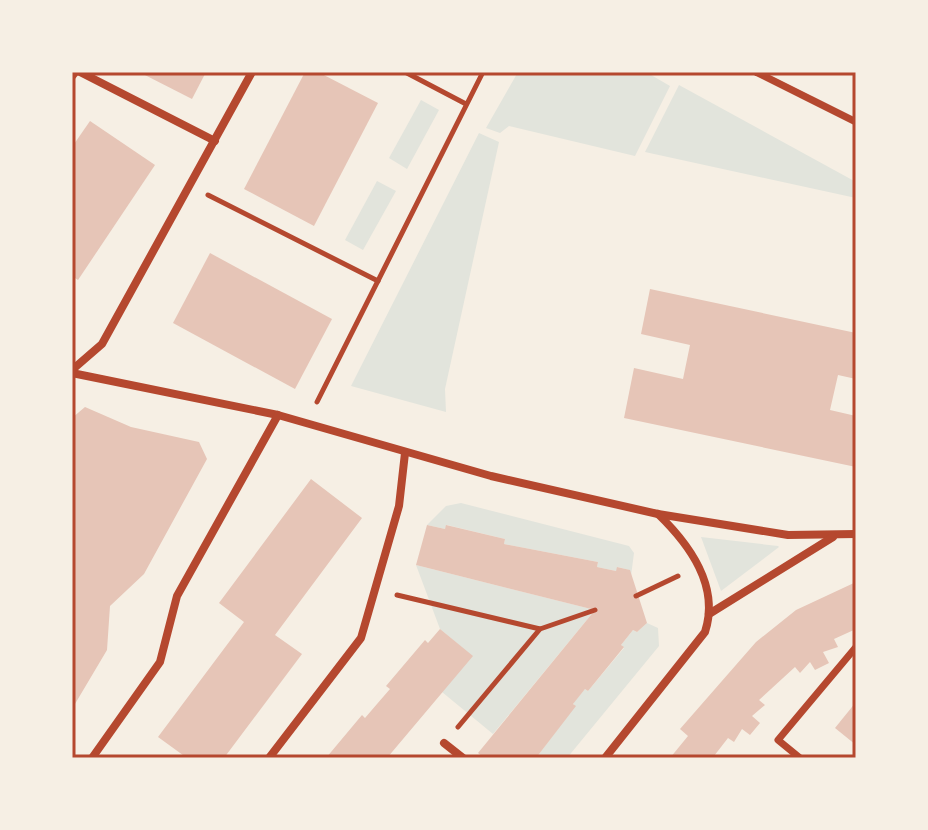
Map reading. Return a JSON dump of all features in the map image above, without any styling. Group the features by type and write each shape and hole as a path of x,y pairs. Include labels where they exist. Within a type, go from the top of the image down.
{"street":[{"path":"72,77 78,72 215,141"},
{"path":"72,371 102,344 252,72"},
{"path":"756,72 856,122"},
{"path":"72,371 278,415 405,453 658,514 745,530 833,537 856,534"},
{"path":"92,758 160,662 177,596 278,415"},
{"path":"269,758 361,638 399,506 405,453"},
{"path":"605,758 705,632 709,614 708,593 698,566 682,538 658,514"},
{"path":"709,614 833,537"},
{"path":"800,758 778,740 856,647"},
{"path":"444,743 463,758"}],"path":[{"path":"405,72 466,104"},
{"path":"306,425 483,72"},
{"path":"191,187 378,281"},
{"path":"636,596 698,566"},
{"path":"374,590 540,629"},
{"path":"444,743 540,629 595,610"}],"shaded area":[{"path":"518,72 646,72 670,86 635,156 509,126 500,133 486,128"},
{"path":"679,85 856,182 856,198 645,152"},
{"path":"421,100 439,110 407,169 389,158"},
{"path":"479,133 499,142 445,389 446,412 351,386"},
{"path":"377,181 396,191 363,250 345,240"},
{"path":"461,503 629,546 634,553 631,576 629,570 618,567 616,571 597,567 598,562 504,544 505,539 447,525 445,529 427,525 446,506"},
{"path":"701,537 778,546 779,547 721,591"},
{"path":"416,565 595,610 493,734 442,692 472,656 440,629"},
{"path":"647,623 658,628 659,646 567,758 536,758 575,706 573,703 585,689 588,691 624,648 621,645 633,630 637,632"}],"building":[{"path":"139,72 206,72 192,99"},
{"path":"305,72 318,72 378,103 314,226 244,189"},
{"path":"90,121 155,165 78,280 72,276 72,147"},
{"path":"210,253 332,319 295,389 173,323"},
{"path":"650,289 856,333 856,379 838,375 830,410 856,416 856,467 624,418 634,368 683,379 690,345 641,334"},
{"path":"85,407 131,427 199,442 207,459 144,574 110,606 107,650 72,709 72,418"},
{"path":"311,479 362,518 275,635 302,654 224,758 187,758 158,737 244,622 219,603"},
{"path":"427,525 445,529 446,525 505,539 504,544 598,562 597,567 630,570 647,623 637,632 633,630 621,645 624,647 588,691 585,689 573,704 576,706 536,758 484,758 478,753 595,610 416,565"},
{"path":"856,582 856,629 834,639 838,647 823,652 829,663 815,670 810,662 800,673 795,667 759,700 765,705 752,716 760,723 750,735 742,729 734,742 728,738 714,756 716,758 670,758 688,736 680,729 756,642 796,610"},
{"path":"440,629 473,656 387,758 326,758 362,715 365,718 390,689 386,686 425,640 428,643"},
{"path":"856,702 856,745 835,728"}]}
